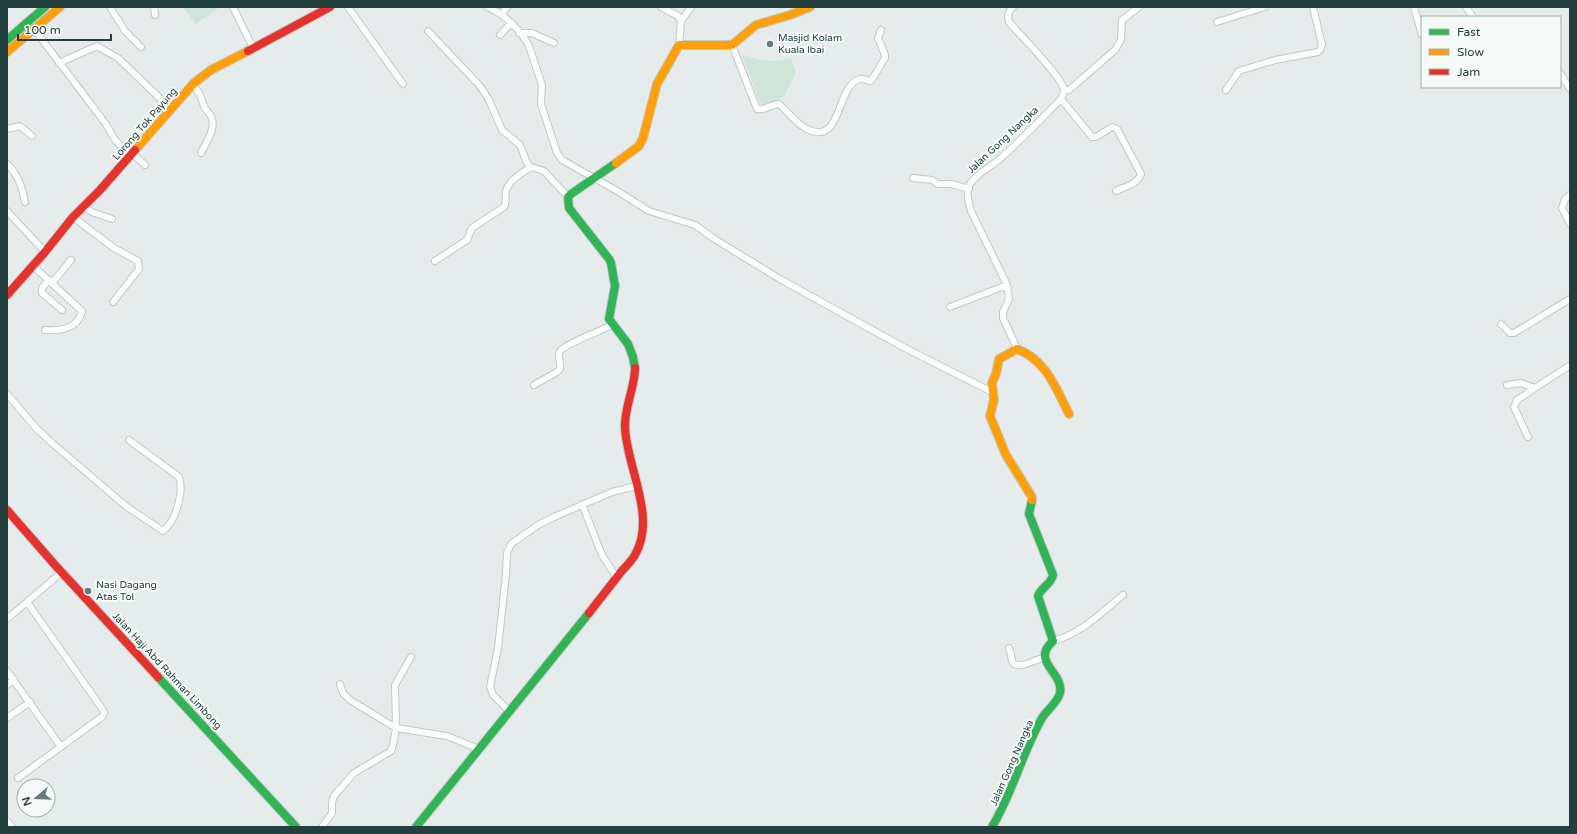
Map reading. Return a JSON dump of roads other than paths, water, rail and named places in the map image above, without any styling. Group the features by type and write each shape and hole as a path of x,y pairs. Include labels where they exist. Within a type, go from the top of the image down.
{"main road":[{"path":"7,52 60,7"},
{"name":"Lorong Tok Payung","path":"7,295 45,252 73,216 100,190 192,84 211,70 330,7"},
{"path":"416,827 636,554 643,538 643,513 629,458 625,420 635,378 635,364 627,343 609,320 615,289 611,263 569,208 568,197 641,143 657,84 679,45 732,45 756,25 790,15 810,7"},
{"path":"7,40 42,8"},
{"path":"1046,658 1047,646 1053,641 1038,596 1039,592 1054,579 1054,575 1031,522 1029,514 1032,497 1006,455 990,418 990,412 994,400 992,383 996,374 998,360 1016,346 1035,358 1046,372 1069,414"},
{"name":"Jalan Haji Abd Rahman Limbong","path":"7,510 296,827"},
{"name":"Jalan Gong Nangka","path":"992,827 1002,810 1042,718 1059,694 1060,686 1046,658"}],"street":[{"path":"110,7 125,31 141,47"},
{"path":"154,7 155,15"},
{"path":"233,7 253,48"},
{"path":"348,7 403,84"},
{"path":"487,7 502,14 529,46 541,82 541,104 562,160 649,211 694,225 780,279 903,347 992,392"},
{"path":"502,14 507,7"},
{"path":"661,7 678,16 681,21"},
{"path":"679,45 681,21 691,7"},
{"path":"1012,7 1008,16 1009,22 1057,77 1064,91 1069,90 1115,50 1121,40 1122,20 1139,7"},
{"path":"1216,22 1262,7"},
{"path":"1226,90 1239,71 1275,60 1318,52 1322,45 1313,7"},
{"path":"1414,7 1421,32"},
{"path":"1466,7 1472,16"},
{"path":"500,35 510,24"},
{"path":"34,29 106,124 115,140 145,165"},
{"path":"428,30 480,86 489,100 502,130 519,143 524,160 531,167 544,172 568,197"},
{"path":"732,45 755,107 762,110 779,104 792,118 806,129 820,134 824,132 833,122 852,84 860,79 871,80 879,68 885,56 878,38 881,30"},
{"path":"519,33 532,33 554,43"},
{"path":"59,63 97,46 118,58 171,110"},
{"path":"1561,75 1570,89"},
{"path":"192,84 202,97 204,107 211,116 213,124 201,153"},
{"name":"Jalan Gong Nangka","path":"1016,346 1003,318 1009,299 1007,285 971,211 968,201 968,189 976,177 1001,158 1061,99 1064,91"},
{"path":"1061,99 1092,137 1096,137 1112,127 1117,129 1141,174 1136,182 1116,191"},
{"path":"7,129 20,126 32,136"},
{"path":"7,164 13,170 21,186 25,202"},
{"path":"435,261 466,240 472,228 504,207 506,204 506,191 510,182 531,167"},
{"path":"913,178 932,180 938,184 951,184 968,189"},
{"path":"1570,195 1565,199 1562,208 1570,224"},
{"path":"84,206 92,212 112,219"},
{"path":"8,215 45,252"},
{"path":"73,216 114,248 138,261 140,269 113,302"},
{"path":"62,310 42,293 42,288 50,282 71,260"},
{"path":"33,266 82,311 82,314 73,326 67,329 45,330"},
{"path":"950,307 1007,285"},
{"path":"1501,324 1510,333 1514,333 1570,299"},
{"path":"534,385 560,369 561,365 559,353 561,350 572,343 612,325"},
{"path":"1528,437 1514,407 1517,400 1570,366"},
{"path":"1507,384 1521,383 1535,388"},
{"path":"7,394 37,429 52,443 127,507 163,531 168,527 177,508 182,492 182,485 179,477 129,440"},
{"path":"510,712 493,695 490,687 498,648 507,553 511,544 538,525 582,504 612,492 636,486"},
{"path":"582,504 602,555 617,578"},
{"path":"7,619 62,572"},
{"path":"1053,641 1065,637 1087,625 1124,595"},
{"path":"18,778 103,716 104,713 27,602"},
{"path":"1009,648 1014,664 1026,665 1038,659 1046,658"},
{"path":"322,827 332,813 332,802 334,796 354,773 391,751 394,746 396,728 395,685 410,657"},
{"path":"7,671 60,747"},
{"path":"7,685 14,680"},
{"path":"340,684 344,693 350,700 396,728 447,736 479,749"},
{"path":"7,718 30,702"},
{"path":"7,821 12,827"}],"place":[{"name":"Masjid Kolam Kuala Ibai","path":"770,44"},
{"name":"Nasi Dagang Atas Tol","path":"88,591"}]}
